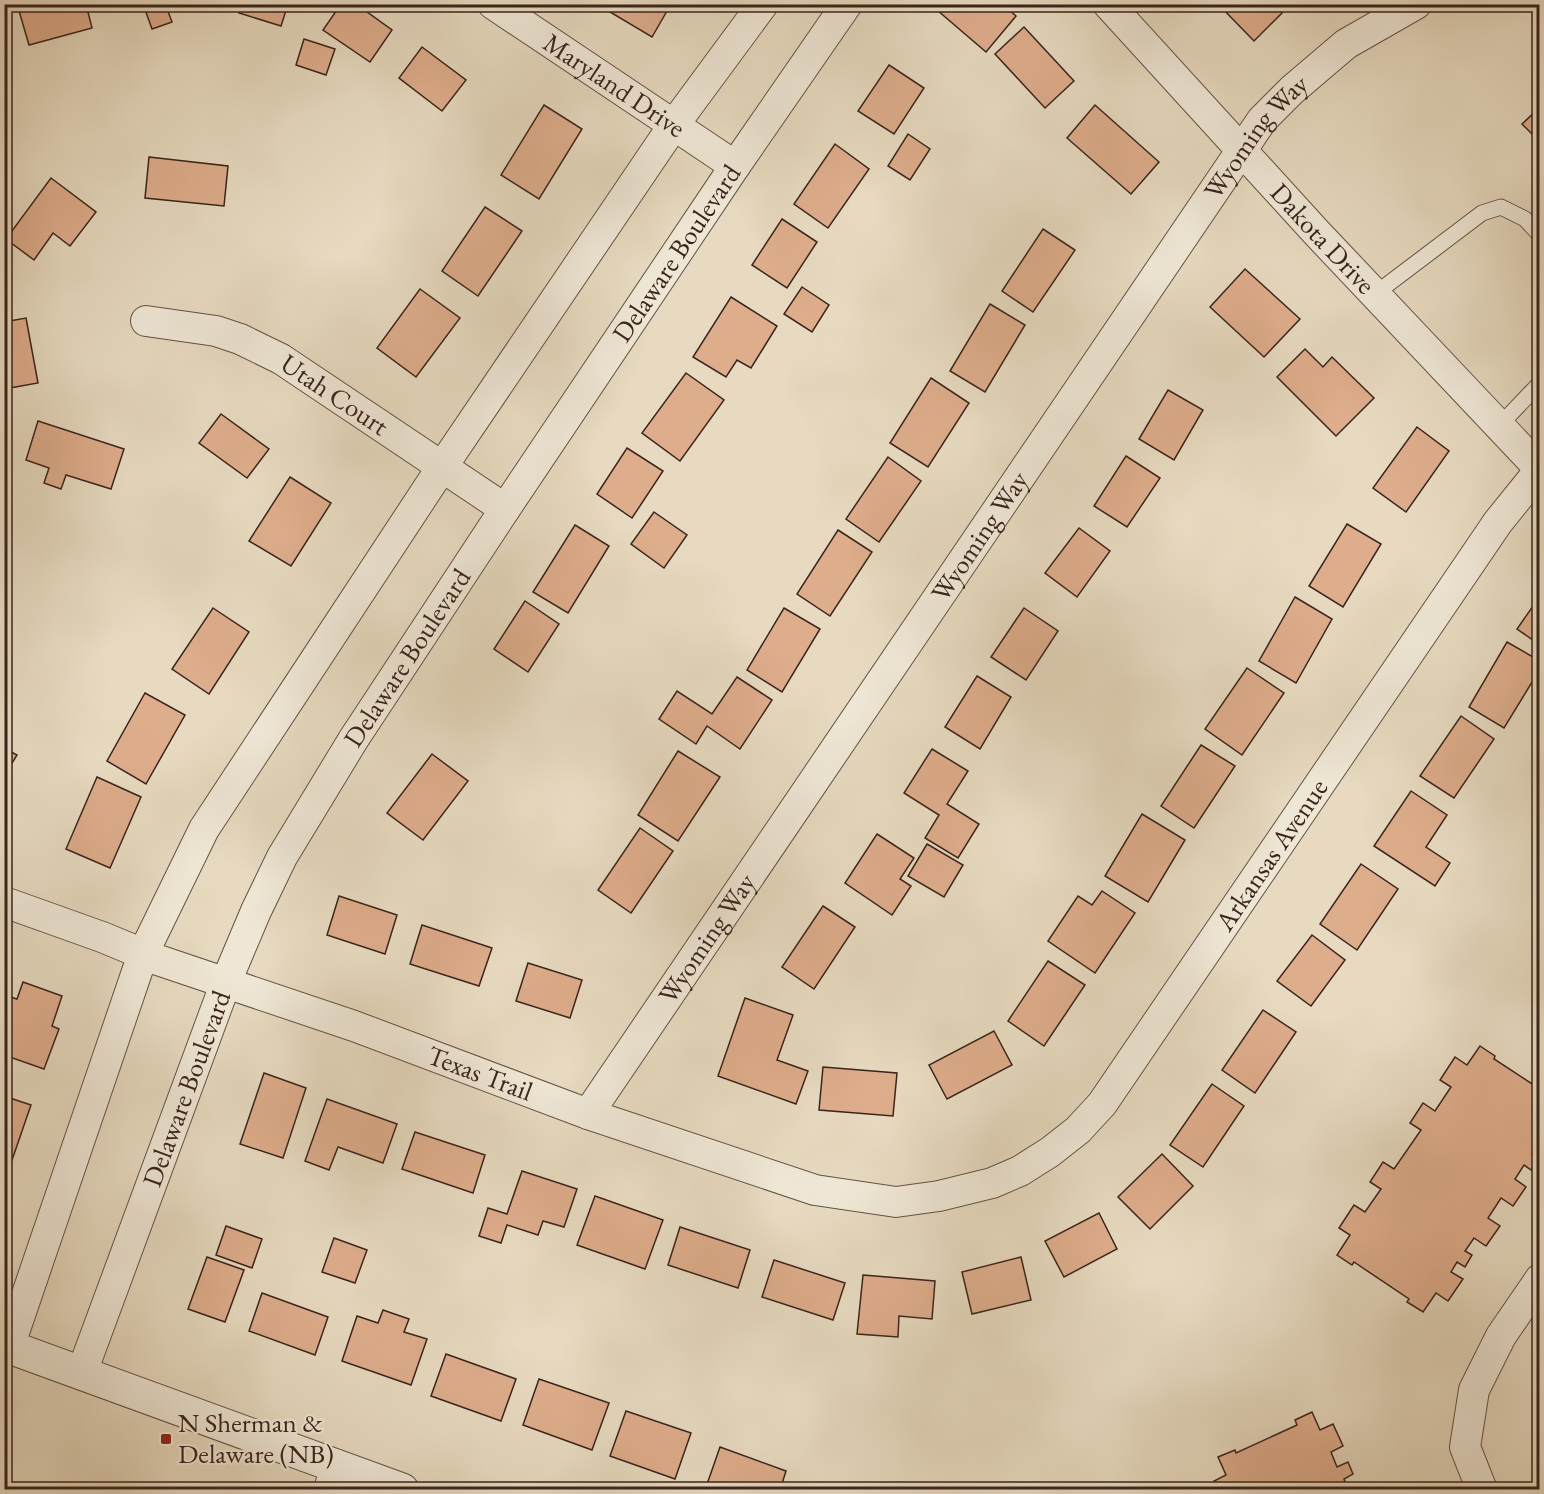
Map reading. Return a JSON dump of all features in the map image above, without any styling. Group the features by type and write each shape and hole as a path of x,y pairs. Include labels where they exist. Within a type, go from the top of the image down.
{"street":[{"name":"Maryland Drive","path":"494,4 735,166"},
{"path":"402,1490 333,1477 82,1372 7,1346 143,954 204,829 442,467 673,126 763,4"},
{"name":"Delaware Boulevard","path":"82,1372 226,982 256,910 282,857 353,740 505,509 735,166 847,4"},
{"name":"Dakota Drive","path":"1108,4 1539,469"},
{"name":"Wyoming Way","path":"588,1114 1262,120 1292,90 1346,44 1416,4"},
{"name":"Utah Court","path":"146,321 216,331 280,359 505,509"},
{"name":"Arkansas Avenue","path":"962,1191 992,1183 1020,1171 1050,1152 1078,1130 1102,1104 1498,522 1539,469"},
{"name":"Texas Trail","path":"4,902 143,954 354,1026 588,1114 815,1190 896,1202 939,1197 962,1191"},
{"path":"1482,1490 1465,1447 1474,1390 1501,1336 1539,1279"}],"lane":[{"path":"1376,294 1482,213 1501,207 1525,219 1539,236"},
{"path":"1499,426 1539,383"}],"building":[{"path":"17,4 86,4 92,28 29,45"},
{"path":"143,4 171,4 166,6 172,22 152,29"},
{"path":"241,4 288,4 281,26 239,13"},
{"path":"341,4 356,4 392,30 370,62 323,30"},
{"path":"615,4 671,4 652,37 610,12"},
{"path":"930,4 1003,4 1016,16 986,52"},
{"path":"1218,4 1273,4 1282,13 1254,41"},
{"path":"1024,27 1074,81 1045,108 995,54"},
{"path":"304,39 335,49 326,75 296,65"},
{"path":"422,47 466,80 442,111 399,78"},
{"path":"889,65 924,88 894,134 858,111"},
{"path":"544,105 582,129 539,199 501,175"},
{"path":"1095,105 1159,162 1131,194 1067,138"},
{"path":"1540,107 1540,142 1522,124"},
{"path":"908,134 930,149 910,180 888,166"},
{"path":"835,144 869,169 828,228 794,204"},
{"path":"149,157 228,166 224,206 145,198"},
{"path":"51,178 96,212 70,246 53,233 34,260 6,239"},
{"path":"485,207 522,231 478,296 442,271"},
{"path":"782,219 817,242 787,288 752,265"},
{"path":"1043,229 1075,250 1033,312 1002,291"},
{"path":"1245,269 1300,319 1264,357 1210,307"},
{"path":"802,287 829,305 812,332 784,314"},
{"path":"420,289 460,318 416,377 377,348"},
{"path":"731,297 777,326 751,368 737,360 726,377 693,357"},
{"path":"990,304 1025,325 985,392 950,371"},
{"path":"26,318 38,383 4,389 4,322"},
{"path":"1305,349 1323,367 1332,357 1374,398 1336,436 1277,377"},
{"path":"686,373 724,400 680,461 642,433"},
{"path":"931,378 969,403 928,467 890,443"},
{"path":"1168,390 1203,410 1174,460 1139,439"},
{"path":"221,414 269,449 247,478 199,443"},
{"path":"38,421 124,449 111,489 66,475 61,489 44,483 49,468 26,460"},
{"path":"1417,427 1449,451 1406,512 1373,488"},
{"path":"627,448 663,471 632,518 597,494"},
{"path":"1126,456 1160,478 1127,527 1094,506"},
{"path":"888,457 921,481 879,542 846,519"},
{"path":"290,477 331,503 291,566 249,541"},
{"path":"654,512 687,535 664,568 631,544"},
{"path":"1347,524 1381,544 1343,607 1309,586"},
{"path":"575,525 609,546 568,613 533,592"},
{"path":"1079,528 1110,551 1077,597 1045,573"},
{"path":"838,530 872,552 830,616 797,594"},
{"path":"1540,596 1540,645 1517,629"},
{"path":"1295,597 1332,619 1296,683 1259,661"},
{"path":"525,601 559,624 528,672 494,649"},
{"path":"213,608 249,632 209,694 172,669"},
{"path":"784,608 820,629 782,692 747,670"},
{"path":"1024,608 1058,631 1026,680 991,657"},
{"path":"1507,642 1540,661 1540,669 1504,728 1469,707"},
{"path":"1247,668 1284,693 1242,755 1205,729"},
{"path":"977,676 1011,697 980,749 945,727"},
{"path":"737,677 772,700 740,749 707,726 696,744 659,719 677,691 712,714"},
{"path":"145,693 185,715 146,784 107,761"},
{"path":"1461,716 1494,739 1454,798 1420,776"},
{"path":"1201,745 1235,766 1194,828 1161,806"},
{"path":"4,748 17,755 4,776"},
{"path":"932,749 968,771 947,804 979,824 958,858 925,838 939,815 904,793"},
{"path":"678,751 720,777 678,841 638,815"},
{"path":"432,754 468,781 423,840 387,813"},
{"path":"97,777 141,797 110,868 66,849"},
{"path":"1411,791 1447,815 1426,847 1450,863 1435,886 1374,846"},
{"path":"1142,814 1185,840 1148,902 1105,876"},
{"path":"640,828 673,851 631,913 598,890"},
{"path":"877,834 914,858 900,879 911,886 892,915 845,883"},
{"path":"927,844 963,865 944,897 908,876"},
{"path":"1361,864 1398,889 1357,950 1320,924"},
{"path":"1102,891 1135,913 1095,973 1048,941 1078,896 1092,905"},
{"path":"339,896 397,915 385,954 327,935"},
{"path":"823,906 855,927 814,989 782,967"},
{"path":"422,925 492,948 479,986 410,964"},
{"path":"1312,935 1345,960 1311,1006 1277,981"},
{"path":"1048,961 1085,985 1044,1046 1008,1021"},
{"path":"528,963 582,980 570,1018 516,1001"},
{"path":"23,982 62,996 52,1026 59,1029 44,1069 4,1055 4,1031 7,1025 4,1024 4,995 17,999"},
{"path":"745,998 793,1015 777,1060 808,1071 796,1104 718,1076"},
{"path":"1263,1010 1296,1032 1255,1093 1222,1070"},
{"path":"994,1031 1012,1065 947,1099 929,1065"},
{"path":"1480,1046 1495,1056 1494,1059 1540,1089 1540,1146 1532,1154 1539,1158 1531,1170 1524,1165 1515,1179 1526,1187 1513,1206 1501,1198 1488,1218 1500,1226 1486,1246 1474,1238 1465,1251 1472,1255 1465,1267 1457,1262 1451,1272 1463,1279 1448,1301 1436,1293 1423,1312 1407,1302 1409,1299 1354,1262 1352,1265 1337,1255 1350,1235 1339,1228 1354,1205 1365,1212 1381,1189 1370,1182 1383,1162 1394,1169 1421,1130 1410,1123 1423,1103 1435,1111 1451,1087 1440,1080 1455,1057 1467,1065"},
{"path":"823,1067 897,1073 893,1116 819,1110"},
{"path":"264,1073 306,1088 283,1158 240,1144"},
{"path":"1212,1084 1244,1106 1203,1167 1170,1145"},
{"path":"4,1096 31,1105 12,1160 4,1158"},
{"path":"327,1099 397,1124 383,1163 338,1147 329,1170 305,1161"},
{"path":"415,1132 485,1155 473,1193 402,1169"},
{"path":"1162,1154 1193,1186 1150,1229 1118,1197"},
{"path":"522,1171 577,1189 564,1227 543,1221 538,1235 507,1225 501,1243 479,1236 488,1208 507,1214"},
{"path":"595,1196 663,1220 645,1269 577,1245"},
{"path":"1099,1213 1117,1249 1064,1277 1045,1241"},
{"path":"226,1226 262,1239 252,1268 216,1255"},
{"path":"680,1227 750,1250 738,1288 668,1265"},
{"path":"334,1238 367,1250 355,1283 322,1272"},
{"path":"207,1257 244,1270 225,1322 188,1309"},
{"path":"1021,1257 1031,1300 972,1314 962,1272"},
{"path":"774,1260 845,1283 833,1320 762,1297"},
{"path":"863,1275 935,1281 932,1319 899,1316 898,1337 857,1334"},
{"path":"262,1293 328,1317 315,1355 249,1331"},
{"path":"383,1310 409,1319 404,1332 427,1339 411,1385 342,1361 357,1316 378,1323"},
{"path":"446,1354 516,1379 501,1421 431,1396"},
{"path":"539,1379 609,1403 592,1450 523,1425"},
{"path":"626,1411 691,1433 675,1479 610,1456"},
{"path":"1312,1412 1320,1430 1333,1424 1343,1446 1331,1452 1337,1467 1348,1462 1353,1474 1344,1479 1348,1490 1218,1490 1214,1481 1226,1475 1218,1457 1235,1450 1236,1453 1297,1425 1295,1420"},
{"path":"720,1447 786,1471 780,1490 705,1490"}],"place":[{"name":"N Sherman & Delaware (NB)","path":"166,1439"}]}
